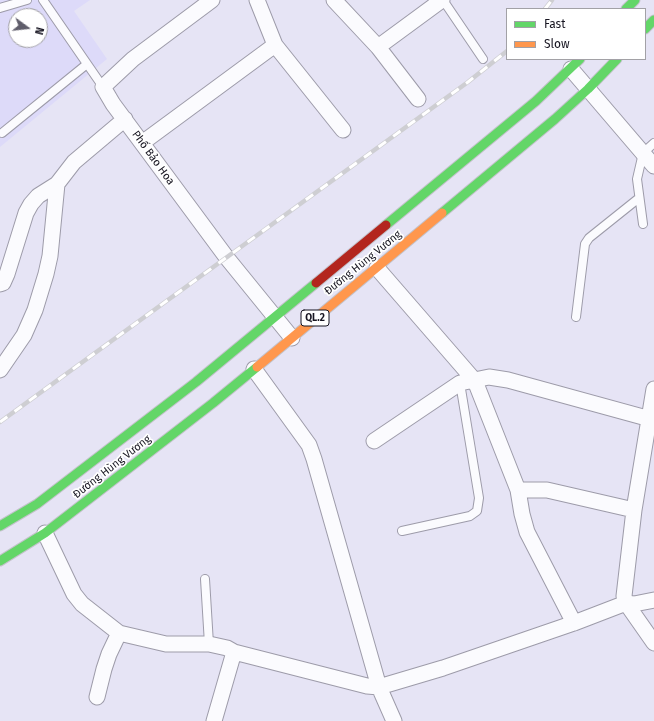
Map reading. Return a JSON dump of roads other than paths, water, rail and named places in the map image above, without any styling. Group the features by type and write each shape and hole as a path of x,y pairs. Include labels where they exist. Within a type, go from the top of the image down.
{"main road":[{"path":"627,8 635,0"},
{"path":"646,29 654,20"},
{"name":"Đường Hùng Vương","path":"0,560 46,533 207,408 549,124 588,89 616,60"},
{"name":"Đường Hùng Vương","path":"0,526 43,500 196,382 536,101 575,64"}],"street":[{"path":"103,87 133,59 212,0"},
{"path":"257,0 275,45 343,130"},
{"path":"334,0 378,47 418,99"},
{"path":"378,47 443,0"},
{"path":"142,143 275,45"},
{"path":"575,64 588,89 649,148 654,166"},
{"name":"Phố Bảo Hoa","path":"103,87 142,143 227,258 292,338"},
{"path":"0,284 3,283 7,274 26,213 31,204 38,196 57,184 74,162 125,119"},
{"path":"0,370 24,335 38,300 46,274 50,256 57,184"},
{"path":"377,268 475,381 518,490 527,532 574,623"},
{"path":"254,369 309,445 379,687 394,721"},
{"path":"374,441 460,384 489,378 508,380 651,420"},
{"path":"654,389 651,420 634,510 624,596 626,603 654,643"},
{"path":"518,490 547,490 634,510"},
{"path":"46,533 74,594 82,604 119,633 166,644 209,644 227,648 234,652 367,686 379,687 444,668 574,623 626,603 634,604 654,600"},
{"path":"97,697 104,668 119,633"},
{"path":"214,721 234,652"}],"lane":[{"path":"0,8 27,0"},
{"path":"43,0 103,87"},
{"path":"443,0 483,59"},
{"path":"2,133 87,64"},
{"path":"643,224 637,179 649,148"},
{"path":"576,317 585,244 589,238 639,198"},
{"path":"402,531 470,516 477,511 479,498 460,384"},
{"path":"205,579 209,644"}],"railway":[{"path":"546,8 552,0"},
{"path":"0,422 468,82 506,52"}]}
